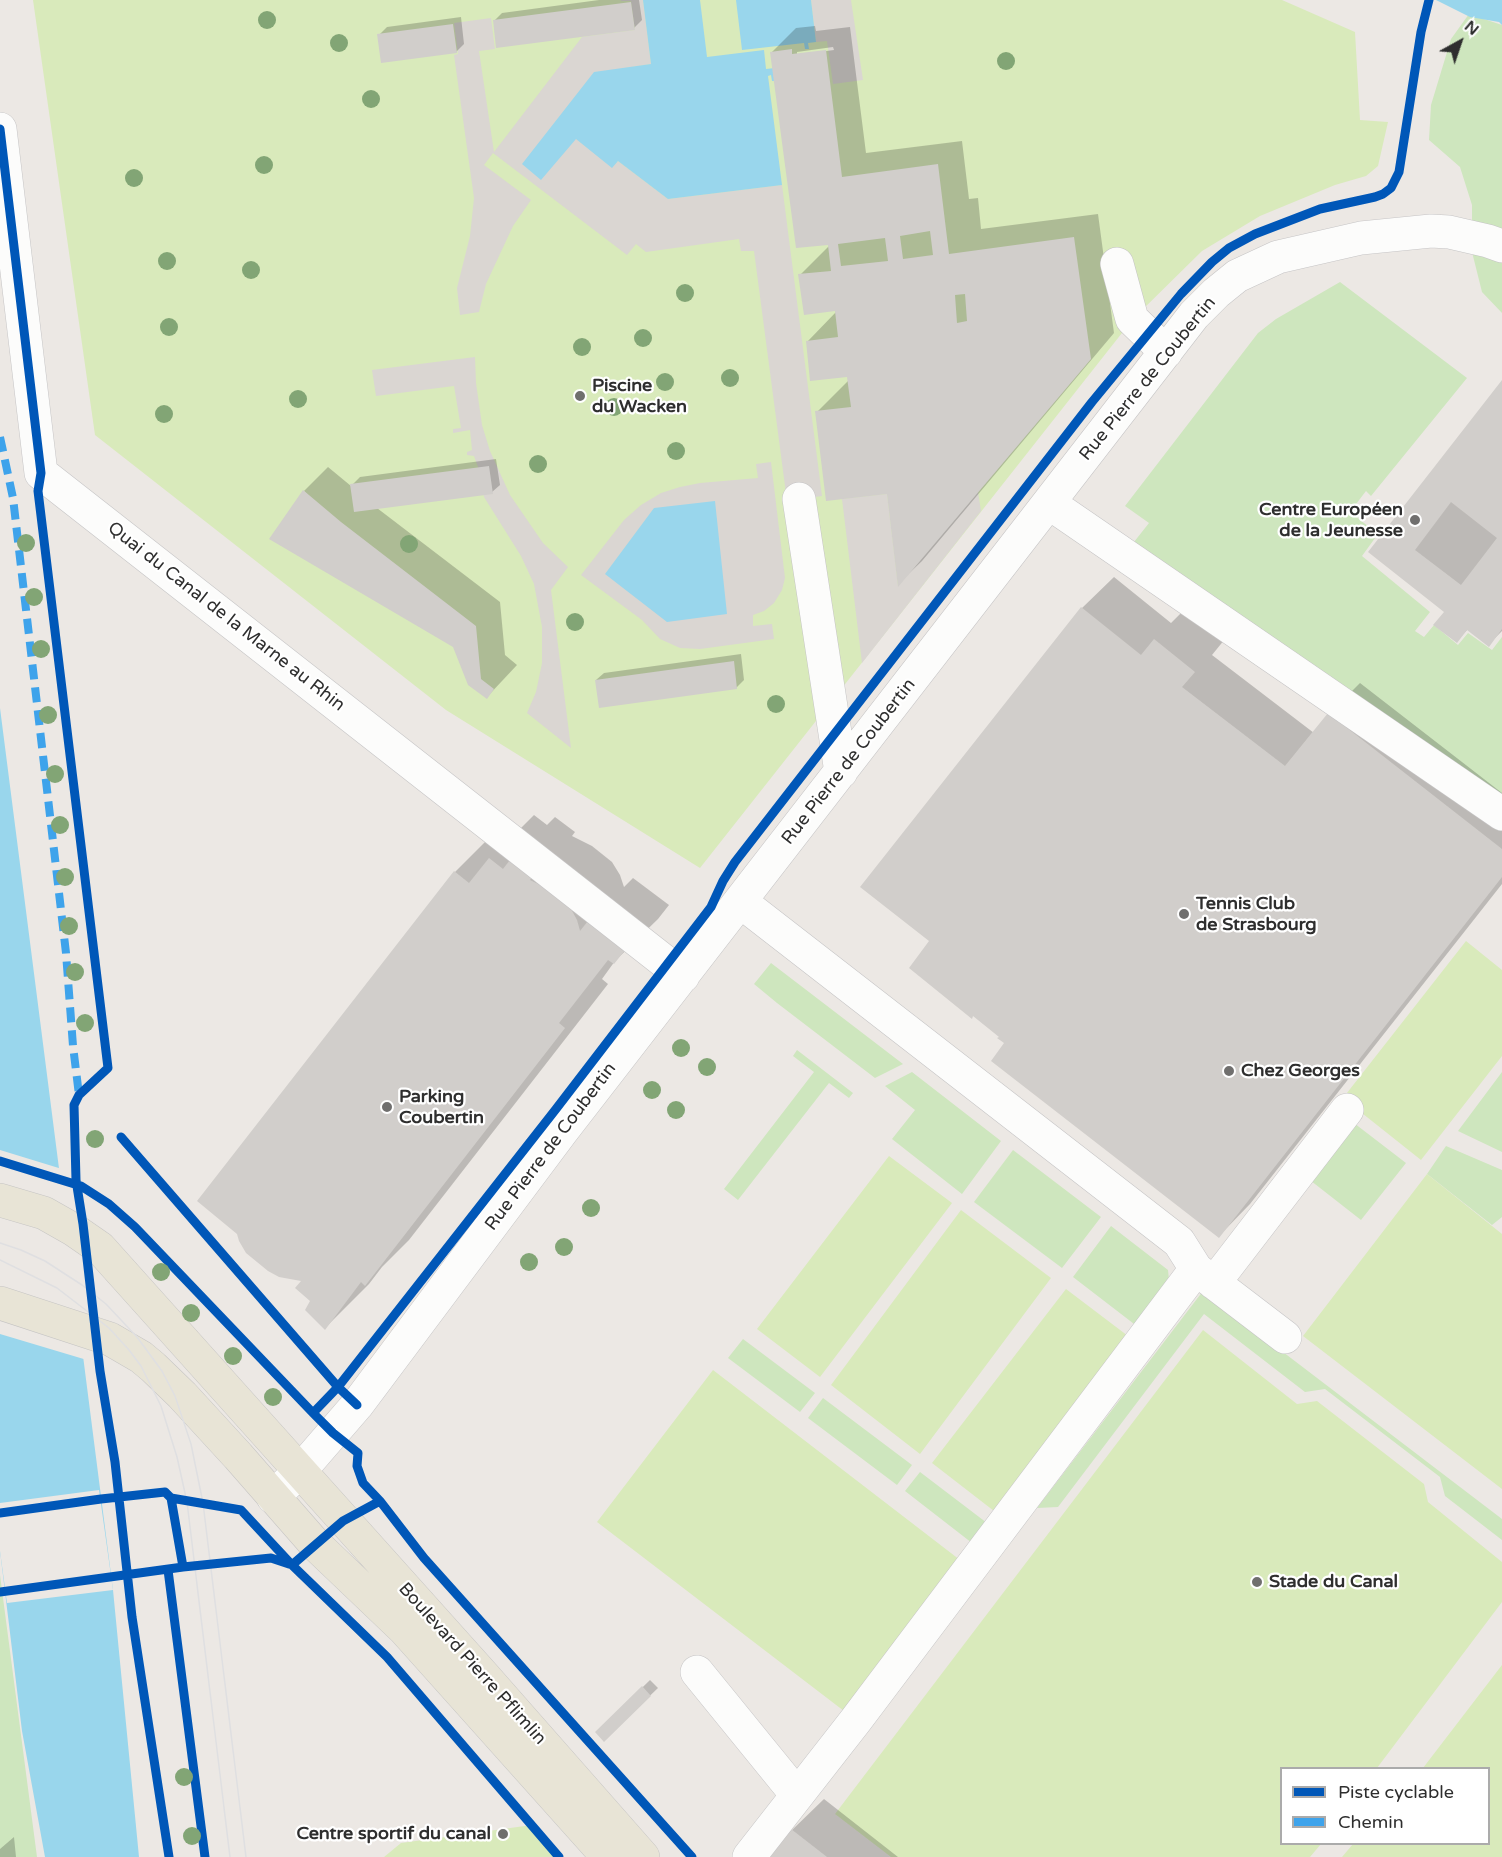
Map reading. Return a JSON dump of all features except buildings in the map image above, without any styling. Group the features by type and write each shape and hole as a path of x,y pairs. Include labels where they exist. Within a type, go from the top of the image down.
{"main road":[{"name":"Boulevard Pierre Pflimlin","path":"0,1200 44,1213 100,1248 643,1857"},
{"name":"Boulevard Pierre Pflimlin","path":"0,1304 113,1340 141,1357 167,1380 315,1544 404,1629 607,1857"}],"street":[{"name":"Quai du Canal de la Marne au Rhin","path":"0,129 41,473 683,976"},
{"name":"Rue Pierre de Coubertin","path":"300,1471 357,1405 554,1140 741,902 1194,315 1237,276 1278,257 1361,238 1431,231 1449,232 1502,246"},
{"path":"1117,264 1132,319 1166,352"},
{"path":"800,499 841,772"},
{"path":"1049,503 1502,814"},
{"path":"741,902 1179,1242 1205,1276 1285,1337"},
{"path":"749,1857 1205,1276 1347,1110"},
{"path":"273,1497 300,1471"},
{"path":"697,1672 797,1795"}],"green space":[{"name":"Piscine du Wacken","path":"33,0 1282,0 1355,32 1360,120 1388,122 1378,166 1366,176 1335,185 1260,216 1202,251 1133,319 700,868 446,710 95,435"},
{"path":"1469,14 1502,25 1502,313 1482,292 1472,252 1472,205 1460,167 1429,140 1431,105 1451,39"},
{"path":"1340,282 1467,378 1371,496 1366,491 1350,512 1378,534 1362,556 1430,612 1415,631 1424,637 1434,625 1458,645 1468,633 1492,650 1502,637 1502,799 1130,547 1149,523 1125,506 1258,333 1276,319"},
{"path":"1466,941 1502,970 1502,1056 1421,1160 1343,1098"},
{"path":"771,963 903,1064 875,1078 754,984"},
{"path":"797,1050 853,1093 849,1098 829,1083 738,1200 724,1189 814,1072 793,1056"},
{"path":"912,1072 1001,1141 962,1194 892,1139 915,1110 885,1086"},
{"path":"1502,1072 1502,1152 1458,1131"},
{"path":"1350,1120 1406,1163 1361,1220 1306,1177"},
{"path":"1446,1146 1502,1170 1502,1217 1492,1225 1427,1174"},
{"path":"1013,1150 1101,1217 1062,1268 974,1202"},
{"path":"889,1156 952,1203 820,1377 757,1329"},
{"path":"1427,1174 1502,1234 1502,1489 1303,1336"},
{"path":"961,1210 1051,1278 920,1454 831,1385"},
{"path":"1111,1226 1168,1270 1169,1280 1138,1327 1073,1277"},
{"path":"1066,1289 1128,1336 994,1511 932,1463"},
{"path":"1203,1291 1502,1519 1502,1540 1445,1496 1440,1477 1325,1389 1305,1392 1204,1314 1058,1507 1037,1508"},
{"name":"Stade du Canal","path":"1203,1330 1297,1404 1317,1401 1424,1484 1428,1502 1502,1562 1502,1602 1378,1767 1280,1767 1280,1845 1320,1845 1310,1857 891,1857 835,1814"},
{"path":"743,1339 815,1393 800,1412 728,1358"},
{"path":"713,1370 960,1560 844,1711 597,1522"},
{"path":"823,1398 912,1465 897,1485 808,1418"},
{"path":"920,1472 987,1523 972,1543 905,1491"},
{"path":"0,1575 37,1857 0,1857"},
{"path":"1502,1665 1502,1857 1342,1857 1352,1845 1490,1845 1490,1767 1424,1767"},
{"name":"Centre sportif du canal","path":"532,1825 559,1857 384,1857 401,1843"}],"shaded area":[{"path":"621,0 643,0 651,64 594,73 541,179 575,138 612,167 618,161 668,199 782,185 822,496 787,501 754,251 741,251 739,239 646,252 636,244 627,255 493,153 484,165 531,200 513,226 486,284 479,312 460,315 457,288 470,236 474,198 454,55 458,54 454,23 491,18 495,49 479,51 494,152 582,37 635,30 631,1"},
{"path":"811,0 851,0 863,80 833,84 827,41 816,42"},
{"path":"475,357 482,425 490,451 510,495 543,543 568,567 551,590 571,748 527,713 536,692 542,663 542,627 534,584 521,556 484,497 474,456 467,455 467,452 472,450 470,430 453,433 453,429 461,428 454,386 376,396 372,370"},
{"path":"771,462 785,578 782,590 774,603 764,611 753,615 753,626 772,624 774,639 700,649 680,648 660,639 642,620 581,575 624,520 641,505 661,493 700,483 758,478 756,464"},
{"path":"978,492 981,511 862,663 842,499 887,494 898,586"}],"water":[{"path":"643,0 700,0 707,57 764,50 766,69 775,68 776,81 772,81 771,75 768,76 782,185 668,199 618,161 612,168 576,139 541,180 522,164 594,72 651,64"},
{"path":"736,0 811,0 816,42 808,43 809,49 805,49 804,43 742,50"},
{"path":"1436,0 1502,0 1502,25 1499,22 1470,17"},
{"path":"715,501 727,614 667,622 605,574 654,508"},
{"path":"0,708 113,1590 139,1857 45,1857 22,1731 0,1551"}],"pier":[{"path":"0,1150 62,1169 87,1360 0,1334"},
{"path":"99,1490 113,1590 7,1603 0,1551 0,1503"}],"tram line":[{"path":"0,1243 45,1261 106,1304 137,1337 162,1371 175,1396 191,1444 203,1503 246,1857"},
{"path":"0,1260 57,1288 109,1328 141,1366 161,1406 177,1457 187,1502 230,1857"}],"marked path":[{"path":"0,437 13,498 66,953 79,1095"}],"cycle path":[{"path":"313,1413 338,1387 556,1109 711,907 735,862 1092,402 1181,294 1229,248 1255,234 1320,209 1375,197 1391,188 1399,172 1421,32 1429,0"},
{"path":"0,129 41,473 38,491 108,1068 79,1095 74,1105 76,1180 100,1371 115,1462 132,1617 169,1857"},
{"path":"121,1137 338,1387 357,1405"},
{"path":"0,1161 81,1186 109,1204 135,1227 313,1413 358,1453 357,1466 363,1483 380,1501 424,1558 692,1857"},
{"path":"0,1513 165,1492 171,1498 241,1510 292,1565 387,1657 559,1857"},
{"path":"0,1592 183,1567 171,1498"},
{"path":"292,1565 343,1521 380,1501"},
{"path":"183,1567 271,1558 289,1564"},
{"path":"168,1570 205,1857"}],"place":[{"name":"Piscine du Wacken","path":"580,396"},
{"name":"Centre Européen de la Jeunesse","path":"1415,520"},
{"name":"Tennis Club de Strasbourg","path":"1184,914"},
{"name":"Chez Georges","path":"1229,1071"},
{"name":"Parking Coubertin","path":"387,1107"},
{"name":"Stade du Canal","path":"1257,1582"},
{"name":"Centre sportif du canal","path":"503,1834"}]}
